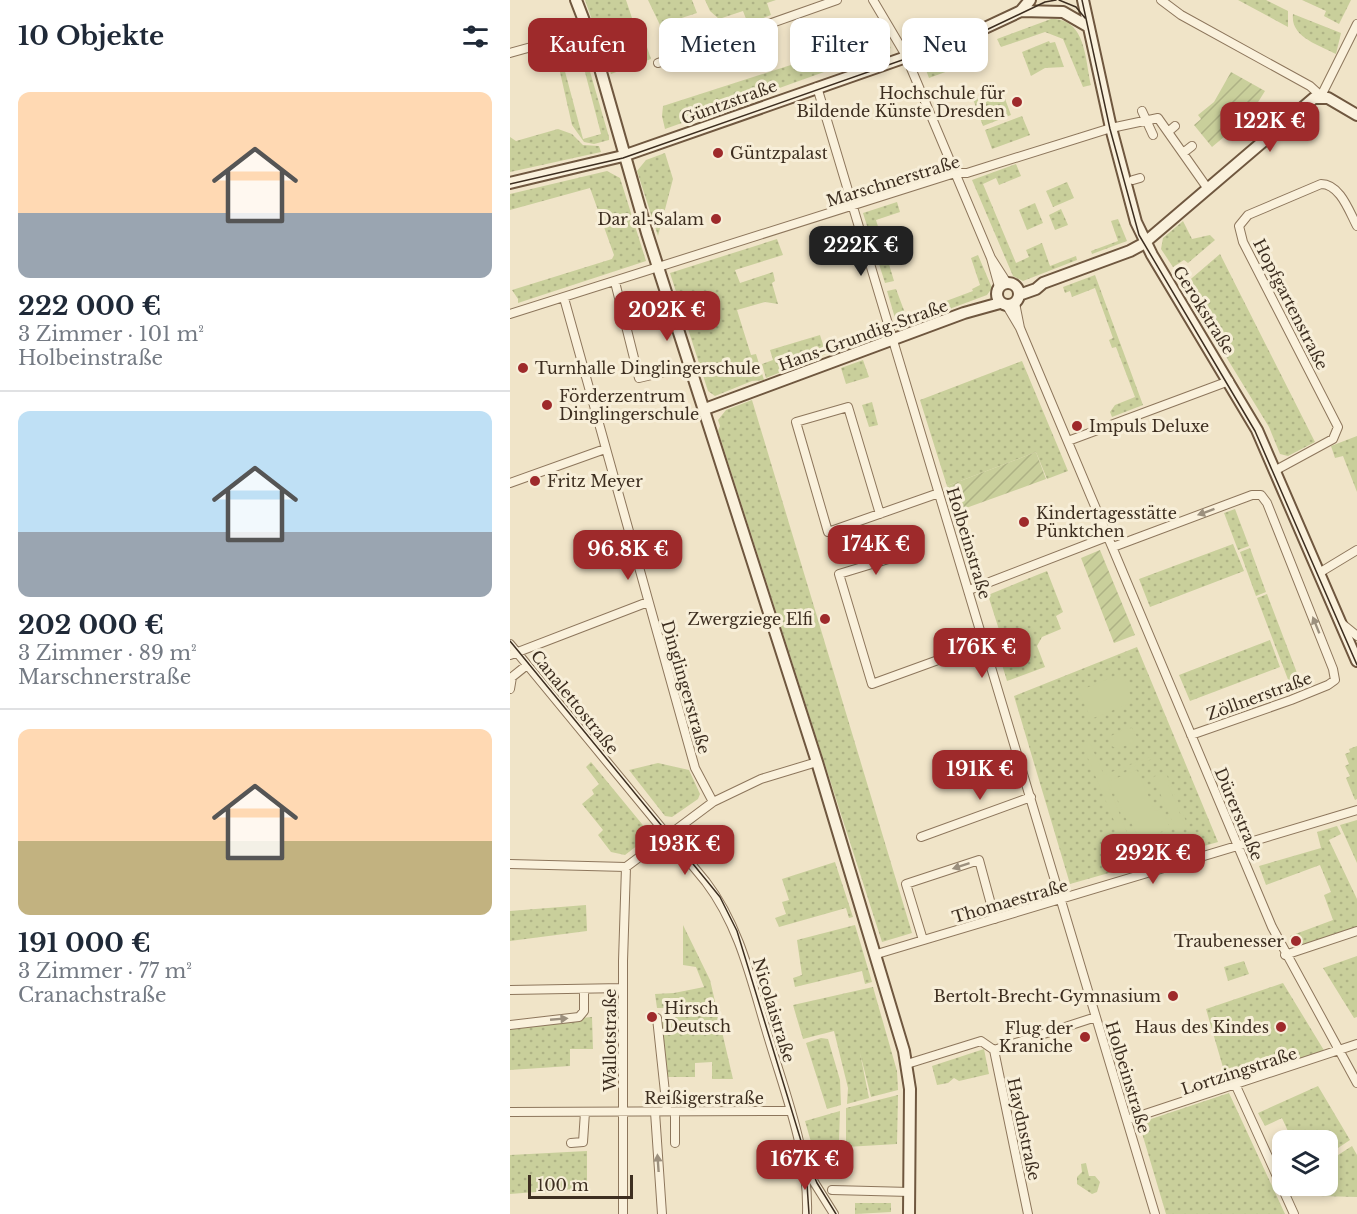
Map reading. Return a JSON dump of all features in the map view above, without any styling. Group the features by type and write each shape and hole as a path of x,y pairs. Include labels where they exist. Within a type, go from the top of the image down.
{"main road":[{"path":"576,0 584,18"},
{"name":"Güntzstraße","path":"988,28 1028,7 1047,0"},
{"name":"Gerokstraße","path":"1083,0 1111,128 1136,222 1145,243 1229,381 1276,470 1357,662"},
{"path":"1028,7 1063,12 1089,27"},
{"name":"Güntzstraße","path":"510,183 623,156 902,56"},
{"path":"600,72 623,156 877,954 907,1064 910,1089 909,1214"},
{"path":"1321,96 1357,115"},
{"name":"Hans-Grundig-Straße","path":"705,409 1130,251 1145,243 1308,102 1321,96"}],"street":[{"path":"658,63 837,0"},
{"name":"Dürerstraße","path":"873,0 902,48"},
{"path":"1161,0 1181,15 1310,86 1321,96 1357,24"},
{"path":"510,53 528,48"},
{"name":"Dürerstraße","path":"913,72 1237,846 1285,955 1357,1083"},
{"name":"Holbeinstraße","path":"817,87 1155,1214"},
{"path":"1142,111 1144,121 1153,135"},
{"path":"1144,121 1158,118 1174,145 1183,153 1208,189"},
{"name":"Marschnerstraße","path":"510,314 955,173 967,173 1111,128 1129,120 1144,121"},
{"path":"1168,132 1175,126"},
{"path":"1183,153 1192,146"},
{"name":"Hopfgartenstraße","path":"1276,470 1333,439 1338,427 1243,242 1239,226 1248,215 1321,184 1329,184 1336,190 1357,226"},
{"path":"615,282 639,378 690,366"},
{"name":"Dinglingerstraße","path":"564,298 695,768 713,802"},
{"path":"1068,441 1229,381"},
{"path":"880,514 848,407 796,422 828,532 880,514 939,493"},
{"path":"510,483 605,449"},
{"name":"Zöllnerstraße","path":"1113,547 1252,495 1261,495 1334,669 1335,680 1328,685 1191,735"},
{"path":"969,590 1109,536"},
{"path":"1319,573 1357,550"},
{"path":"905,554 839,574 872,684 985,643"},
{"path":"514,654 648,603"},
{"name":"Gerokstraße","path":"1340,622 1357,636"},
{"name":"Canalettostraße","path":"510,644 514,654 527,665 667,835"},
{"path":"510,689 512,677 527,665"},
{"path":"510,864 626,867 713,802 761,779 817,762"},
{"path":"921,837 1031,797"},
{"name":"Thomaestraße","path":"877,954 1357,810"},
{"name":"Nicolaistraße","path":"667,835 718,897 733,924 803,1155 807,1214"},
{"path":"923,940 906,884 979,860 995,919"},
{"name":"Wallotstraße","path":"623,1214 623,988 626,867"},
{"path":"1285,955 1357,931"},
{"path":"510,990 623,988"},
{"path":"510,1025 579,1017 584,1011 584,989"},
{"path":"907,1064 981,1041 994,1050 1096,1017"},
{"path":"657,1018 675,1143"},
{"name":"Lortzingstraße","path":"1127,1120 1236,1086 1357,1044"},
{"name":"Haydnstraße","path":"994,1050 1028,1214"},
{"path":"1236,1086 1294,1214"},
{"name":"Reißigerstraße","path":"510,1112 791,1111"},
{"path":"572,1143 583,1142 585,1112"},
{"path":"655,1112 662,1214"},
{"path":"803,1155 814,1182 834,1214"},
{"path":"832,1190 910,1192"}],"green space":[{"path":"585,0 626,0 632,18 591,18"},
{"path":"648,0 692,0 697,13 682,18 659,18 659,23"},
{"path":"705,0 776,0 767,3 771,15 763,18 746,18 743,11 718,18 710,11"},
{"path":"1238,0 1266,0 1288,11 1288,27"},
{"path":"1302,0 1351,0 1339,24 1324,16 1326,11"},
{"path":"1293,14 1341,33 1336,54 1301,34 1293,22"},
{"path":"1051,19 1063,20 1077,33 1085,52 1091,85 1083,87 1063,39 1045,32 1001,47 997,39"},
{"path":"1049,41 1050,43 1055,42 1064,67 1045,68 1031,76 1022,52"},
{"path":"647,47 651,59 647,60"},
{"path":"790,65 790,72 824,72 665,129 662,116 663,106 769,72 778,72 778,69"},
{"path":"560,72 565,72 583,139 601,134 585,72 590,72 609,137 609,140 594,144 584,142 572,125"},
{"path":"927,72 945,72 929,78"},
{"path":"1231,72 1265,91 1250,115 1212,147 1194,125 1201,119 1198,115 1214,102"},
{"path":"1001,88 1011,115 983,126 973,99"},
{"path":"1022,116 1030,135 992,149 985,130"},
{"path":"558,129 572,134 583,145 599,146 601,152 510,172 510,137 516,141"},
{"path":"665,153 673,179 658,236 637,171 646,160"},
{"path":"1016,164 1021,176 999,185 996,178 983,184 1016,263 1029,257 1026,250 1042,243 1050,266 1076,256 1077,260 1023,281 1013,276 972,180"},
{"path":"607,171 620,178 646,261 518,303 512,290 612,259 614,255 590,188 510,210 510,194"},
{"path":"1067,182 1074,198 1053,207 1046,191"},
{"path":"897,202 900,212 876,220 894,281 885,283 863,213"},
{"path":"1035,203 1043,223 1027,230 1019,210"},
{"path":"1061,209 1068,225 1055,230 1049,215"},
{"path":"1118,219 1127,241 1092,254 1091,251 1118,241 1111,221"},
{"path":"1183,221 1192,239 1210,235 1215,240 1188,263 1184,260 1173,267 1161,249 1163,238"},
{"path":"777,239 783,255 735,270 740,283 773,272 775,281 772,283 778,304 765,302 737,310 751,355 756,354 764,380 752,381 715,396 708,391 670,273"},
{"path":"1220,254 1315,442 1288,456 1280,454 1269,427 1192,301 1194,299 1185,284"},
{"path":"978,255 992,288 987,295 898,328 887,291 896,289 905,313 914,313 973,291 972,289 980,285 971,258"},
{"path":"1095,275 1143,405 1112,417 1110,412 1115,405 1135,397 1116,347 1112,348 1109,340 1113,338 1095,288 1072,297 1070,291 1065,293 1063,287"},
{"path":"820,335 826,354 766,378 762,364 773,360 770,350"},
{"path":"863,360 869,377 846,384 841,368"},
{"path":"1022,361 1068,471 1047,479 1036,452 947,486 920,400"},
{"path":"752,400 912,933 882,942 718,431 720,426 718,420 726,410"},
{"path":"872,402 878,425 869,427 862,405"},
{"path":"1357,436 1357,492 1343,456 1335,458 1331,446"},
{"path":"1036,452 1046,479 955,512 947,486"},
{"path":"1235,509 1249,546 1238,550 1224,513"},
{"path":"1233,544 1244,571 1150,607 1139,579"},
{"path":"1250,548 1266,592 1256,596 1240,552"},
{"path":"1100,550 1135,635 1114,643 1081,558"},
{"path":"1047,571 1063,612 1056,616 1061,629 1042,637 1037,646 1045,667 1007,681 999,655 1006,652 988,595"},
{"path":"1267,594 1302,686 1292,690 1257,598"},
{"path":"1270,640 1280,667 1190,701 1179,675"},
{"path":"1137,647 1218,842 1070,884 1014,696"},
{"path":"1122,673 1133,702 1091,719 1079,691"},
{"path":"1132,728 1137,737 1132,743 1117,749 1110,745 1111,736 1124,729"},
{"path":"1089,741 1104,775 1150,757 1160,759 1191,833 1186,844 1133,866 1082,744","holes":["1152,759 1158,761 1164,773 1153,777 1176,830 1185,826 1167,782 1189,834 1184,842 1141,856 1133,848 1107,782 1111,776"]},
{"path":"1357,746 1357,799 1355,800 1346,778 1350,776 1345,766 1349,764 1345,754 1350,752 1349,749"},
{"path":"591,762 651,835 625,855 611,852 598,835 603,830 582,804 594,794 592,790 599,784 586,767"},
{"path":"658,763 689,770 700,794 698,799 672,817 665,816 629,770"},
{"path":"1137,770 1155,811 1162,809 1170,828 1140,841 1131,822 1128,823 1109,781"},
{"path":"1357,820 1357,863 1340,825"},
{"path":"1337,826 1341,834 1329,840 1357,899 1357,930 1296,951 1290,936 1333,920 1324,895 1331,892 1320,865 1266,885 1259,866 1321,848 1317,832"},
{"path":"835,862 853,917 849,918 846,908 779,927 775,918 786,914 782,902 789,900 782,879"},
{"path":"586,905 587,931 510,941 510,911"},
{"path":"683,925 710,980 733,1079 712,1079 712,1062 695,1063 695,1077 666,1077 661,1020 667,1017 665,1008 657,1008 655,994 704,987 696,967 683,965"},
{"path":"855,925 872,982 865,984 862,971 795,987 793,978 802,975 797,940"},
{"path":"1357,956 1357,1017 1354,1018 1323,968"},
{"path":"1244,961 1249,974 1228,981 1224,967"},
{"path":"1283,983 1325,1052 1227,1081 1206,1009"},
{"path":"873,987 897,1071 898,1090 871,1097 860,1053 869,1098 847,1104 848,1088 834,1031 803,1039 793,1005"},
{"path":"592,1017 593,1049 570,1049 570,1066 510,1070 510,1027 523,1023"},
{"path":"821,1038 828,1039 840,1080 841,1105 827,1109 806,1043"},
{"path":"984,1049 989,1074 959,1081 954,1078 948,1083 937,1085 932,1066"},
{"path":"1318,1086 1350,1140 1338,1148 1338,1130 1287,1130 1282,1118 1265,1126 1258,1113"},
{"path":"1229,1093 1272,1186 1272,1196 1277,1196 1285,1214 1166,1214 1139,1123"},
{"path":"898,1095 897,1144 846,1147 846,1108"},
{"path":"840,1111 839,1141 813,1149 805,1121"},
{"path":"1352,1146 1357,1155 1357,1197 1318,1196 1338,1196 1338,1155"},
{"path":"587,1151 587,1188 510,1194 510,1155"},
{"path":"1086,1163 1089,1176 1095,1176 1100,1182 1097,1192 1092,1194 1077,1184 1077,1177 1082,1172 1081,1164"},
{"path":"855,1203 891,1203 891,1212 855,1214"}],"tram line":[{"path":"510,184 623,158 982,32 1045,2 1056,0"},
{"path":"1059,0 1076,7 1085,18"},
{"path":"1082,0 1110,129 1139,235 1255,431 1357,665"},
{"path":"510,641 720,897 737,931 805,1154 817,1183 836,1214"},
{"path":"806,1169 809,1214"}],"place":[{"name":"Hochschule für Bildende Künste Dresden","path":"1017,102"},
{"name":"Güntzpalast","path":"718,153"},
{"name":"Dar al-Salam","path":"716,219"},
{"name":"Turnhalle Dinglingerschule","path":"523,368"},
{"name":"Förderzentrum Dinglingerschule","path":"547,405"},
{"name":"Impuls Deluxe","path":"1077,426"},
{"name":"Fritz Meyer","path":"535,481"},
{"name":"Kindertagesstätte Pünktchen","path":"1024,522"},
{"name":"Zwergziege Elfi","path":"825,619"},
{"name":"Traubenesser","path":"1296,941"},
{"name":"Bertolt-Brecht-Gymnasium","path":"1173,996"},
{"name":"Hirsch Deutsch","path":"652,1017"},
{"name":"Haus des Kindes","path":"1281,1027"},
{"name":"Flug der Kraniche","path":"1085,1037"}]}
